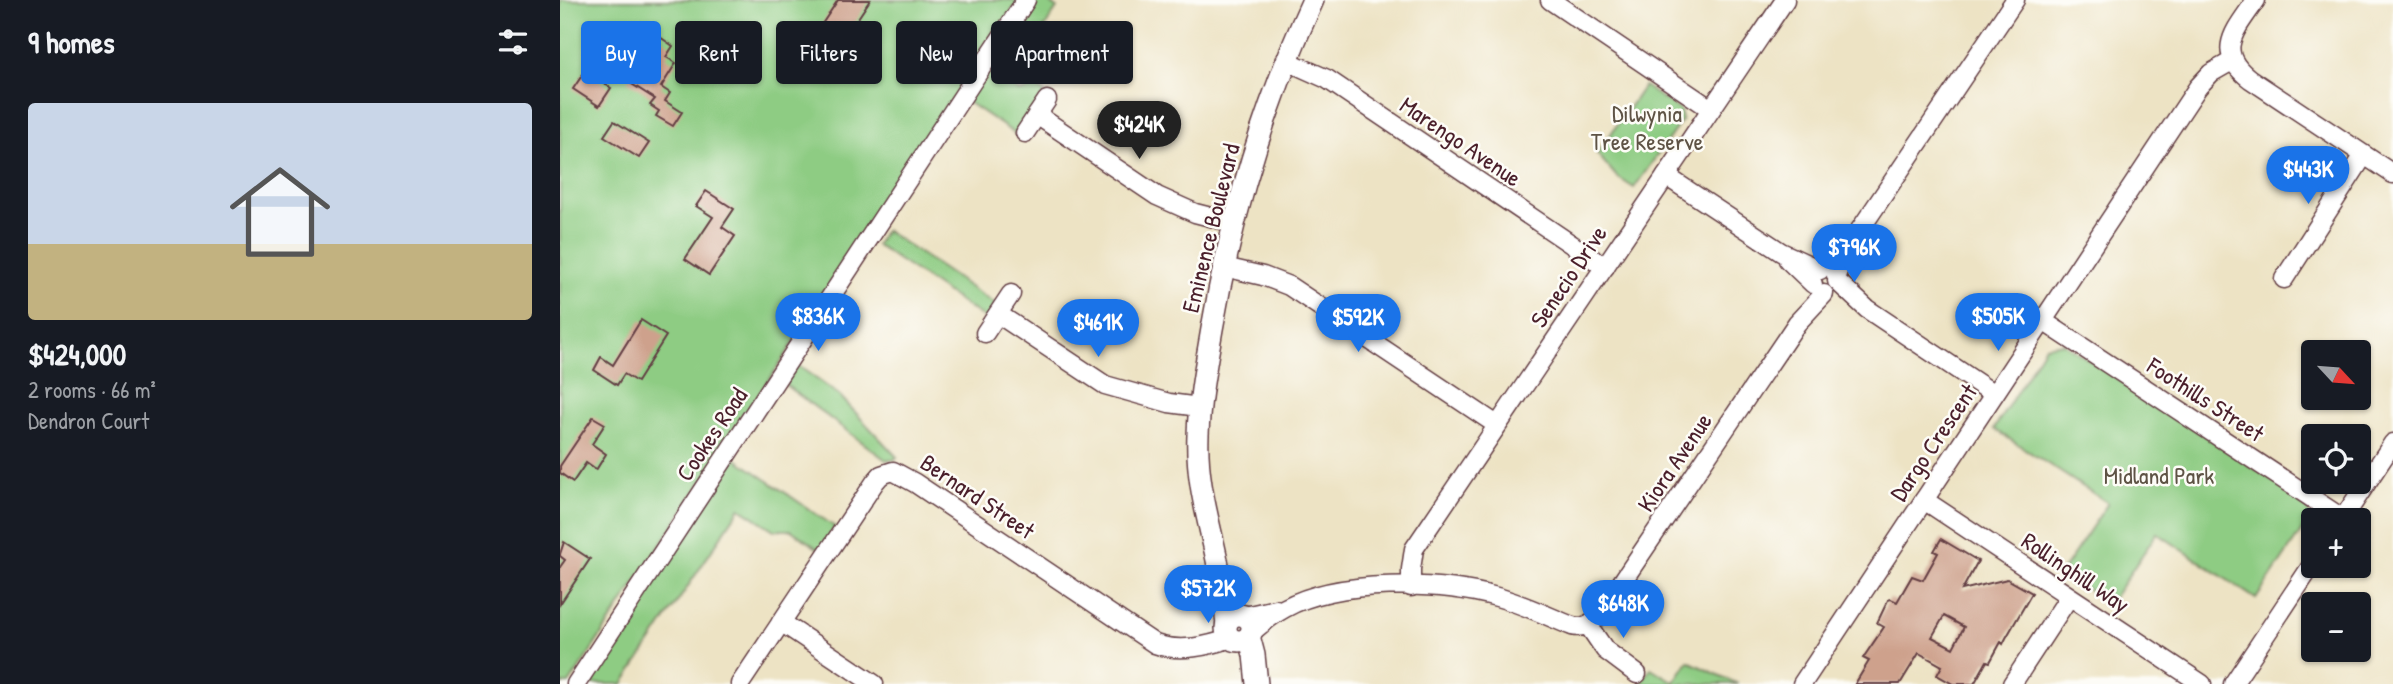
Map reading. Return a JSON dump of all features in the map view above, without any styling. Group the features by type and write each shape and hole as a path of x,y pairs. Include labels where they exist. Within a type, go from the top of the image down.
{"street":[{"name":"Cookes Road","path":"576,684 1026,0"},
{"name":"Eminence Boulevard","path":"1256,683 1254,655 1238,629 1238,599 1217,559 1201,491 1199,407 1234,223 1255,151 1287,61 1313,0"},
{"path":"1550,0 1711,109"},
{"name":"Senecio Drive","path":"1411,587 1410,569 1414,549 1785,0"},
{"name":"Kiora Avenue","path":"1588,625 1599,616 2015,0"},
{"path":"2256,0 2231,40 2229,48 2232,61 2250,79 2393,174"},
{"name":"Marengo Avenue","path":"1287,61 1327,79 1605,267"},
{"name":"Dargo Crescent","path":"1802,684 2199,87 2211,73 2232,61"},
{"path":"1025,133 1048,100"},
{"path":"1037,115 1157,196 1195,213 1234,223"},
{"path":"2284,279 2364,155"},
{"path":"1666,176 1994,394"},
{"path":"1224,267 1289,286 1497,425"},
{"path":"985,333 1011,294"},
{"path":"998,314 1105,385 1169,403 1199,407"},
{"name":"Foothills Street","path":"2043,321 2325,508"},
{"path":"2349,508 2393,443"},
{"name":"Bernard Street","path":"740,684 875,482 881,475 893,471 915,483 1147,640 1172,649 1191,647 1238,629"},
{"name":"Rollinghill Way","path":"1924,500 2202,684"},
{"path":"2233,684 2303,578"},
{"path":"1238,629 1265,621 1287,607 1312,597 1366,587 1469,591 1521,605 1572,626 1581,628 1588,625 1605,650 1637,674"},
{"path":"2012,684 2069,597"},
{"path":"781,622 874,684"}],"green space":[{"path":"560,0 1019,0 1005,21 991,21 991,43 977,64 977,21 896,21 896,84 964,84 569,684 560,684"},
{"path":"1033,0 1045,0 1057,8 1049,21 1019,21"},
{"path":"991,63 991,84 1009,84 1019,92 1036,87 1045,93 1017,135 966,101"},
{"name":"Dilwynia Tree Reserve","path":"1644,86 1680,110 1682,120 1634,188 1617,177 1597,154"},
{"path":"885,230 996,305 986,319 876,245"},
{"name":"Midland Park","path":"2063,343 2307,503 2308,508 2301,508 2301,532 2256,599 2157,533 2110,603 2061,573 2108,503 1994,429 2045,346"},
{"path":"797,365 839,395 897,457 894,460 886,460 784,384"},
{"path":"735,458 835,527 820,550 791,530 774,530 740,508 623,684 584,684"},
{"path":"1688,661 1738,684 1640,684 1651,668 1674,682"}],"building":[{"path":"838,0 870,0 856,21 824,21"},
{"path":"661,38 673,46 666,57 675,65 661,87 670,93 665,101 682,112 673,126 656,116 659,111 650,105 655,99 632,84 661,84"},
{"path":"581,77 581,84 605,84 611,88 599,106 573,89"},
{"path":"614,121 649,143 639,158 604,136"},
{"path":"706,191 734,209 722,227 735,236 709,275 685,259 713,217 696,206"},
{"path":"641,320 666,336 637,382 624,374 617,385 594,370 601,357 613,365"},
{"path":"593,417 605,424 592,444 606,454 596,470 586,463 573,482 560,473 560,466"},
{"path":"1941,539 1978,561 1962,590 2007,579 2032,593 2003,644 2001,642 1990,662 1987,661 1974,684 1953,684 1937,675 1942,666 1919,653 1900,684 1855,684 1869,661 1863,658 1884,627 1877,623 1888,600 1897,602 1912,576 1923,580 1938,553 1934,551","holes":["1944,616 1964,627 1953,648 1932,637"]},
{"path":"564,542 590,559 560,604 560,567 565,560 560,554"}]}
